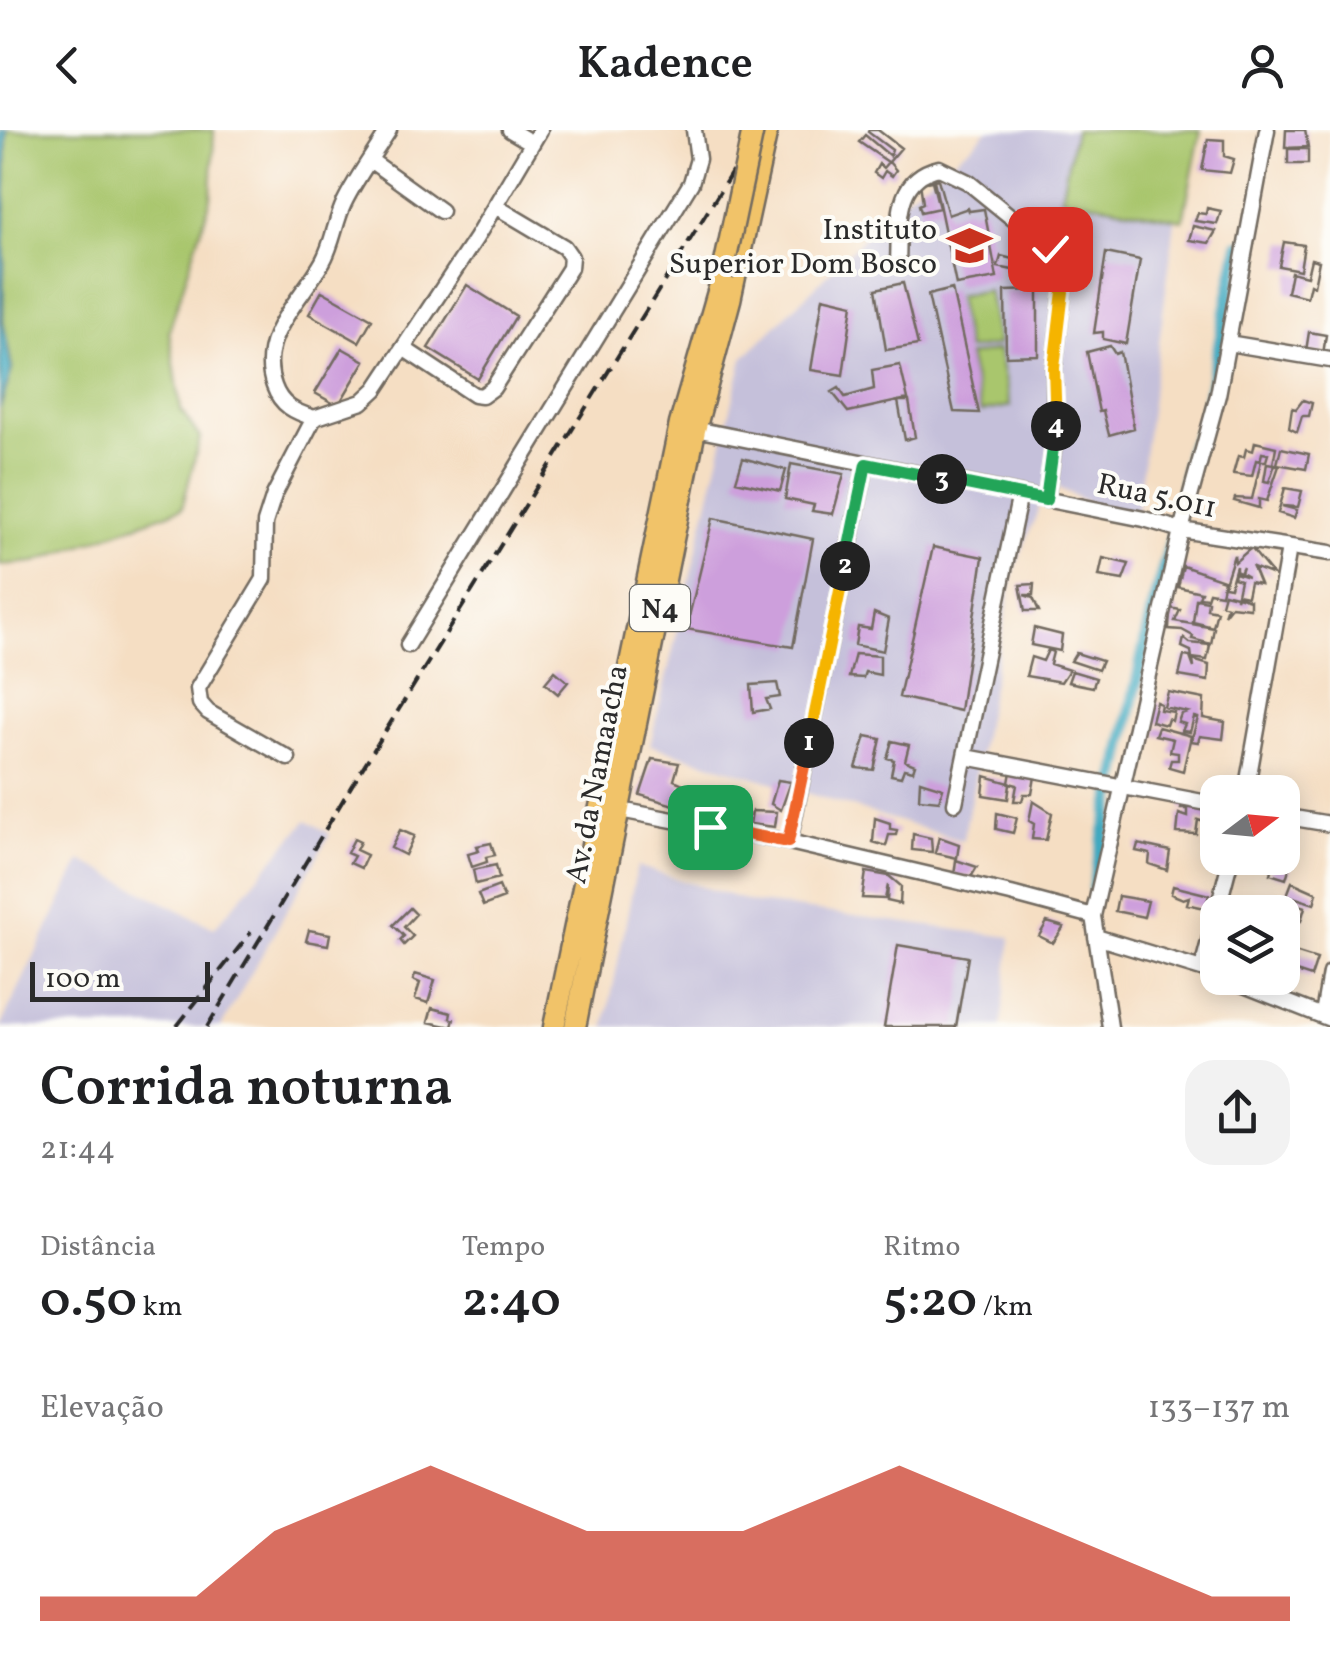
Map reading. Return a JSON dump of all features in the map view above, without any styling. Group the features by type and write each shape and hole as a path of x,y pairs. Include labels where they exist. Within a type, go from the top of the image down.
{"highway":[{"name":"Av. da Namaacha","path":"554,1027 753,130"},
{"name":"Av. da Namaacha","path":"574,1027 620,810 687,427 730,300 766,131"}],"street":[{"path":"390,130 342,206 338,228 323,261 275,334 268,358 278,398 294,412 314,418 362,402 376,389 536,137 510,130"},
{"path":"408,645 691,182 698,158 694,130"},
{"path":"1110,1027 1092,916 1180,530 1218,394 1268,130"},
{"path":"370,160 442,211"},
{"path":"898,264 904,191 918,176 939,168 968,182 1062,259 1066,280 1054,368 1056,438 1046,500"},
{"path":"403,348 474,395 482,396 493,388 570,268 570,257 564,247 495,206"},
{"path":"1228,343 1330,360"},
{"path":"288,758 208,712 200,703 198,688 264,579 265,522 274,495 314,418"},
{"name":"Rua 5.011","path":"687,427 1180,530 1330,553"},
{"path":"788,842 866,464"},
{"path":"955,803 1020,494"},
{"path":"1249,775 1289,548"},
{"path":"966,757 1200,801"},
{"path":"620,810 788,842 1092,916"},
{"path":"1300,819 1330,824"},
{"path":"1096,937 1200,967"},
{"path":"1271,995 1326,1016 1330,973"}],"shaded area":[{"path":"987,130 1187,130 1135,526 1049,483 1014,571 963,841 650,745 743,358 901,201"},
{"path":"307,820 330,834 221,1027 0,1027 81,860 214,928"},
{"path":"637,866 751,902 1011,937 1001,1027 605,1027"}],"green space":[{"path":"7,130 214,130 211,198 169,331 181,410 200,438 182,508 35,562 0,565 0,408 12,369 3,321"},
{"path":"1075,130 1201,130 1183,220 1061,197"},
{"path":"988,290 998,345 967,350 957,296"},
{"path":"998,350 1010,406 981,412 968,356"}],"water":[{"path":"0,130 7,130 3,321 12,369 0,408"}],"building":[{"path":"869,130 878,130 901,148 889,162 896,170 892,176 885,171 881,178 874,173 879,164 883,168 888,162 859,142 865,135 890,156 892,150"},
{"path":"1286,130 1305,130 1308,147 1285,148"},
{"path":"1208,139 1224,140 1224,156 1234,159 1230,173 1202,170"},
{"path":"1288,149 1308,149 1308,164 1288,164"},
{"name":"Instituto Superior Dom Bosco","path":"938,179 948,215 968,208 984,209 997,278 956,285 934,180"},
{"path":"932,181 939,208 921,212 920,183"},
{"path":"1207,208 1221,211 1217,224 1195,221 1198,213 1206,214"},
{"path":"1193,226 1216,231 1209,243 1189,240"},
{"path":"1284,242 1304,245 1300,270 1279,266"},
{"path":"1029,249 1039,249 1032,274 998,267 1001,256 1024,262"},
{"path":"1106,253 1140,260 1126,344 1103,339 1103,332 1094,333"},
{"path":"1311,259 1319,261 1314,286 1310,284 1307,297 1287,292 1291,272 1307,276"},
{"name":"Instituto Superior Dom Bosco","path":"903,283 918,345 886,350 876,289"},
{"path":"467,285 516,316 478,379 428,348"},
{"name":"Instituto Superior Dom Bosco","path":"952,289 979,413 954,412 928,295"},
{"path":"1038,290 1038,355 1006,356 1005,291"},
{"path":"322,291 372,319 359,342 309,314"},
{"name":"Instituto Superior Dom Bosco","path":"823,297 853,304 843,375 811,370"},
{"path":"1309,332 1326,335 1323,354 1306,351"},
{"path":"1110,346 1115,354 1120,352 1134,428 1109,435 1103,411 1099,412 1087,352"},
{"path":"342,348 365,361 338,406 315,393"},
{"path":"900,365 908,399 848,412 832,392 839,388 845,397 874,389 872,370"},
{"path":"1303,400 1312,403 1309,416 1302,416 1297,432 1289,428 1292,408 1296,409"},
{"path":"898,401 909,401 915,437 905,440"},
{"path":"1255,442 1276,447 1273,464 1267,463 1264,481 1269,482 1275,464 1279,466 1267,501 1259,499 1259,508 1234,501 1252,499 1261,461 1266,461 1268,454 1262,453 1252,476 1233,474 1238,456 1244,457 1246,449 1253,451"},
{"path":"1281,448 1309,454 1306,469 1277,464"},
{"path":"743,458 786,470 780,491 736,481"},
{"path":"791,464 844,474 833,514 812,511 814,505 785,499"},
{"path":"1285,488 1302,491 1298,507 1282,506 1297,510 1294,518 1278,513"},
{"path":"713,518 813,539 793,647 686,629"},
{"path":"933,547 983,557 960,711 899,697"},
{"path":"1251,548 1273,575 1253,567 1260,584 1250,582 1247,596 1237,594 1240,580 1234,578 1235,573 1248,577 1241,573 1243,567 1240,573 1236,566 1230,587 1224,586 1234,555 1235,562"},
{"path":"1103,558 1129,564 1123,580 1099,576"},
{"path":"1183,566 1224,580 1221,594 1209,592 1207,598 1199,597 1201,592 1178,587"},
{"path":"1034,584 1033,595 1024,595 1033,598 1039,611 1025,611 1020,585"},
{"path":"1224,593 1250,600 1250,608 1231,606 1224,615"},
{"path":"1196,599 1208,601 1207,609 1217,611 1213,627 1193,622"},
{"path":"1170,608 1180,610 1175,621 1214,628 1211,644 1192,639 1182,630 1169,629"},
{"path":"874,613 889,619 883,651 855,645 858,627 871,629"},
{"path":"1034,628 1062,635 1060,651 1031,645"},
{"path":"1184,638 1190,643 1210,645 1207,660 1192,658 1191,651 1182,647"},
{"path":"1048,650 1053,652 1050,664 1069,670 1061,682 1026,676 1031,657 1043,661"},
{"path":"1076,653 1102,661 1098,670 1071,661"},
{"path":"855,654 880,656 880,675 865,672 863,678 849,677"},
{"path":"1184,656 1190,657 1194,668 1193,660 1209,665 1208,681 1179,676"},
{"path":"555,671 568,682 558,694 545,683"},
{"path":"1072,671 1096,678 1093,687 1068,682"},
{"path":"777,683 780,697 766,699 770,709 753,712 751,685"},
{"path":"1168,692 1204,699 1203,718 1225,722 1223,739 1200,736 1198,742 1191,741 1198,718 1194,717 1190,732 1182,731 1185,724 1178,722 1181,714 1187,712 1164,707"},
{"path":"1156,702 1161,704 1160,710 1174,712 1172,721 1168,719 1166,725 1151,721"},
{"path":"1158,727 1191,736 1183,771 1169,767 1171,760 1178,760 1178,753 1170,752 1173,739 1155,735"},
{"path":"866,736 881,739 874,770 856,768"},
{"path":"892,741 909,745 905,761 915,765 913,771 904,769 901,777 891,775 894,760 887,758"},
{"path":"652,759 679,763 674,780 683,784 680,807 640,795"},
{"path":"1012,766 1036,771 1032,794 1014,801 1017,785 1010,783 1008,799 983,795 985,776 1009,783"},
{"path":"778,780 791,782 781,810 771,804"},
{"path":"920,781 943,788 939,801 919,799"},
{"path":"1183,800 1200,806 1196,834 1177,833 1179,814 1188,817 1188,809 1181,809"},
{"path":"1033,801 1052,813 1046,840 1032,839 1034,824 1029,821"},
{"path":"752,811 777,812 775,827 750,824"},
{"path":"997,813 1017,818 1013,833 996,829"},
{"path":"875,818 897,830 896,835 889,835 886,846 873,842"},
{"path":"400,830 414,836 405,855 391,848"},
{"path":"913,834 931,838 932,852 912,850"},
{"path":"939,837 959,844 957,858 935,853"},
{"path":"354,839 360,842 356,850 367,855 361,868 350,863 354,856 347,853"},
{"path":"491,843 495,855 472,867 468,854 479,851 477,846"},
{"path":"1138,844 1170,851 1167,870 1149,864 1150,854 1136,851"},
{"path":"956,860 977,867 971,877 954,876"},
{"path":"496,865 499,878 476,884 473,870"},
{"path":"866,872 889,876 901,886 900,904 887,901 888,885 885,899 862,898"},
{"path":"1292,882 1317,893 1314,904 1300,899 1300,895 1287,895"},
{"path":"499,886 504,898 483,906 478,894"},
{"path":"1173,886 1209,895 1200,895 1200,907 1187,904 1189,897 1171,894"},
{"path":"1118,896 1148,901 1144,917 1115,911"},
{"path":"410,908 416,914 404,927 413,936 404,945 400,940 404,936 393,925"},
{"path":"1047,922 1064,927 1053,943 1039,936"},
{"path":"309,930 330,934 328,945 306,941"},
{"path":"898,945 968,957 956,1027 884,1027"},
{"path":"1300,954 1317,959 1311,977 1300,973"},
{"path":"415,974 435,980 428,1003 415,999 420,983 413,980"},
{"path":"432,1008 451,1013 452,1027 428,1022"}],"waterway":[{"path":"1093,888 1153,605 1179,512 1190,450 1204,420 1239,245"}],"railway":[{"path":"207,1027 352,785 758,130"},
{"path":"177,1026 251,932"}],"place":[{"name":"Instituto Superior Dom Bosco","path":"970,246"}],"route":[{"path":"710,827 788,842 866,464 1046,500 1056,438 1054,368 1066,280 1066,266 1050,249"}]}
